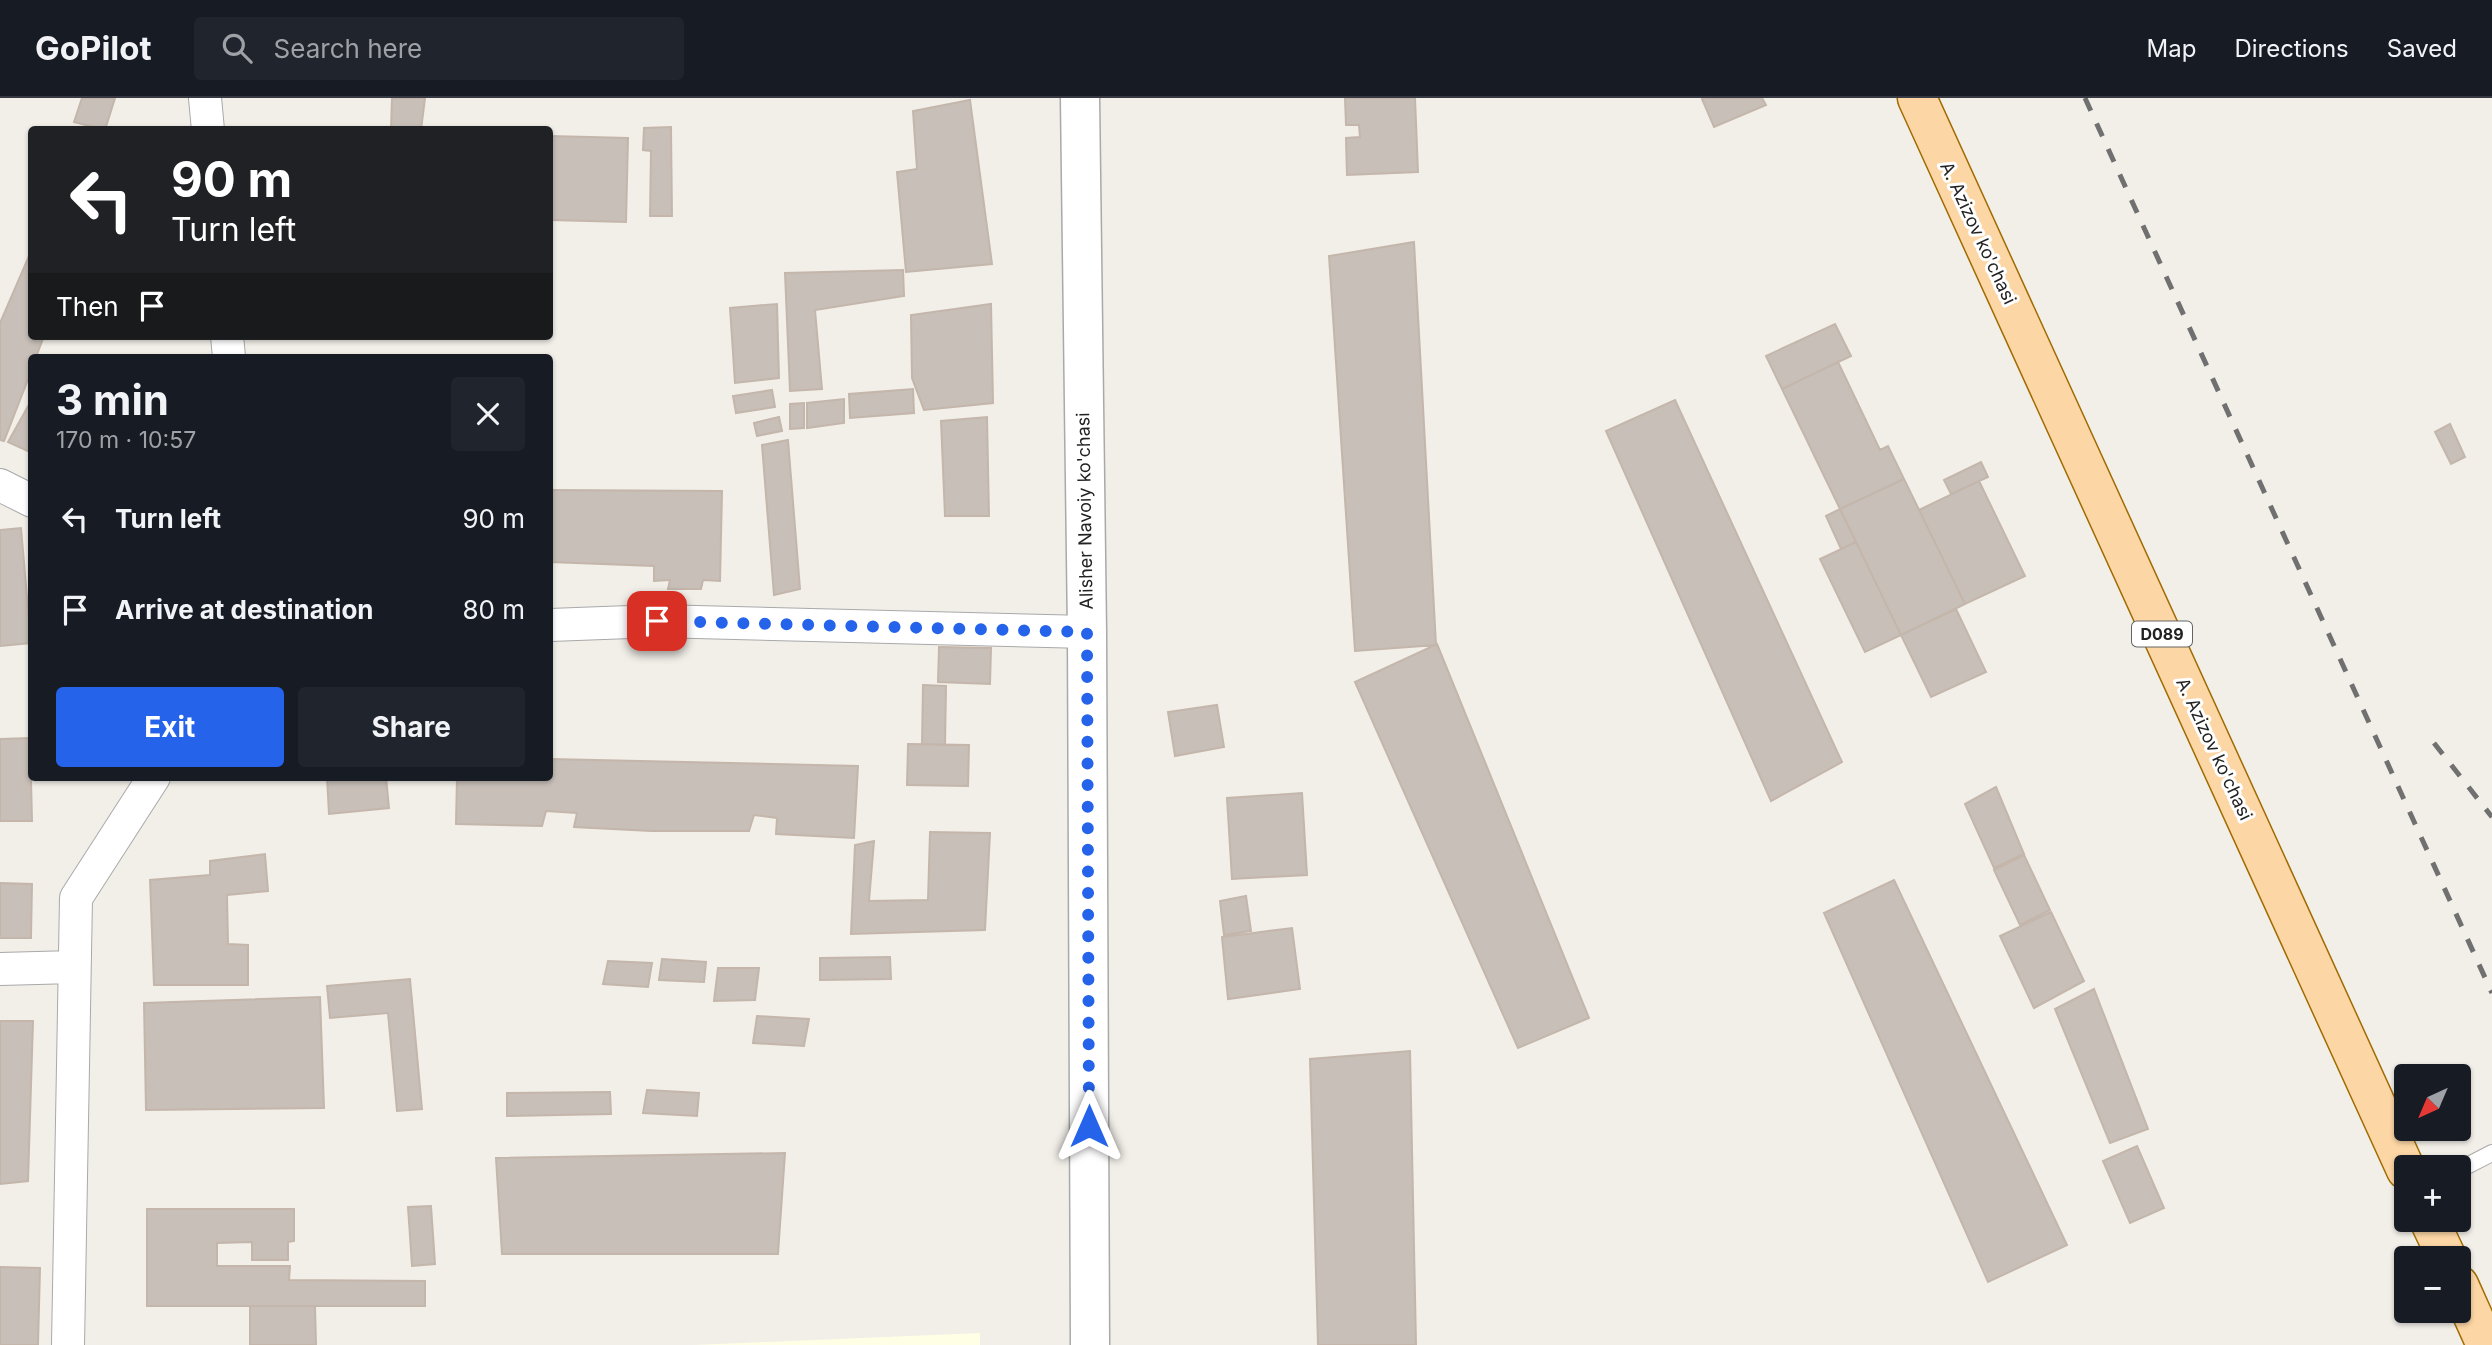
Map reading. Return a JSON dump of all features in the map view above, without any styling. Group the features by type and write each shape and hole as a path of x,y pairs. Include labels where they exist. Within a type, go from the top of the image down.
{"main road":[{"name":"A. Azizov ko'chasi","path":"1917,98 2399,1155"},
{"path":"2471,1312 2486,1345"}],"street":[{"path":"205,98 208,126"},
{"name":"Alisher Navoiy ko'chasi","path":"1080,98 1087,632 1090,1345"},
{"path":"0,485 28,498"},
{"path":"553,625 657,621 1087,632"},
{"path":"68,1345 76,898 151,781"},
{"path":"0,969 74,967"}],"lane":[{"path":"2471,1164 2492,1153"}],"shaded area":[{"path":"980,1333 980,1345 694,1345"}],"building":[{"path":"82,98 115,98 106,126 74,122"},
{"path":"392,98 425,98 422,126 391,126"},
{"path":"1345,98 1415,98 1418,172 1347,175 1346,138 1360,137 1359,125 1346,125"},
{"path":"1762,98 1766,105 1714,127 1702,99"},
{"path":"970,100 992,264 906,272 897,172 917,169 913,111"},
{"path":"671,127 672,216 650,216 651,151 643,150 644,128"},
{"path":"553,136 628,138 626,222 553,220"},
{"path":"1414,242 1436,645 1355,651 1329,256"},
{"path":"28,258 28,340 42,340 37,354 28,354 28,379 4,441 0,440 0,323"},
{"path":"903,270 904,296 815,310 822,389 790,391 785,273"},
{"path":"777,304 779,378 735,383 730,308"},
{"path":"991,304 993,403 924,410 912,378 911,315"},
{"path":"1835,324 1851,356 1782,389 1766,356"},
{"path":"1838,362 1880,450 1888,446 1904,479 1840,509 1782,389"},
{"path":"913,389 914,413 850,418 849,394"},
{"path":"772,390 775,407 736,413 733,396"},
{"path":"844,399 844,423 807,428 807,403"},
{"path":"1675,400 1842,762 1771,801 1606,431"},
{"path":"804,403 804,428 790,429 790,404"},
{"path":"28,406 28,451 8,442"},
{"path":"779,417 782,431 757,436 754,423"},
{"path":"987,417 989,516 945,516 941,421"},
{"path":"2450,424 2465,457 2451,464 2435,432"},
{"path":"788,440 800,589 774,595 762,445"},
{"path":"1981,462 1988,477 1951,494 1944,480"},
{"path":"1904,479 1965,604 1901,635 1840,509"},
{"path":"1979,481 2025,576 1965,604 1919,510"},
{"path":"553,490 722,491 720,581 703,580 701,589 668,589 670,580 654,581 654,566 553,562"},
{"path":"1840,509 1856,542 1841,549 1826,516"},
{"path":"21,528 28,608 28,643 0,646 0,530"},
{"path":"1856,542 1901,635 1865,652 1820,559"},
{"path":"1956,609 1986,672 1931,697 1901,635"},
{"path":"1437,644 1589,1018 1518,1048 1355,682"},
{"path":"939,647 991,648 990,684 938,682"},
{"path":"923,685 946,686 945,745 922,744"},
{"path":"1217,705 1224,747 1175,756 1168,712"},
{"path":"28,738 32,821 0,821 0,739"},
{"path":"908,744 969,745 968,786 907,785"},
{"path":"553,759 858,766 854,838 776,834 777,818 754,815 749,831 651,831 574,827 577,813 546,811 542,826 456,824 457,781 553,781"},
{"path":"327,781 386,781 389,808 329,814"},
{"path":"1996,787 2024,854 1994,868 1965,804"},
{"path":"1302,793 1307,875 1232,879 1227,798"},
{"path":"930,832 990,833 985,930 851,934 855,845 874,841 869,901 928,900"},
{"path":"265,854 268,891 227,895 228,944 248,945 248,985 154,985 150,880 210,875 210,861"},
{"path":"2024,855 2050,910 2020,925 1994,870"},
{"path":"1894,880 2067,1245 1988,1282 1824,913"},
{"path":"0,883 32,884 31,938 0,938"},
{"path":"1246,896 1251,931 1224,935 1220,901"},
{"path":"2051,912 2084,981 2034,1008 2000,936"},
{"path":"1292,928 1300,989 1228,999 1222,937"},
{"path":"890,957 891,979 820,980 820,958"},
{"path":"662,959 706,962 704,982 659,980"},
{"path":"608,961 652,963 648,987 603,984"},
{"path":"718,968 759,968 755,1000 714,1001"},
{"path":"410,979 422,1109 397,1111 388,1013 330,1018 327,986"},
{"path":"2094,989 2148,1129 2110,1143 2055,1009"},
{"path":"320,997 324,1108 146,1110 144,1003"},
{"path":"757,1016 809,1019 804,1046 753,1043"},
{"path":"0,1021 33,1021 28,1181 0,1184"},
{"path":"1410,1051 1416,1345 1318,1345 1310,1059"},
{"path":"647,1090 699,1093 697,1116 643,1113"},
{"path":"610,1092 611,1114 507,1116 507,1093"},
{"path":"2137,1146 2164,1208 2130,1223 2103,1161"},
{"path":"785,1153 778,1254 502,1254 496,1158"},
{"path":"431,1206 435,1264 412,1266 408,1207"},
{"path":"147,1209 294,1209 294,1241 288,1242 288,1260 252,1260 252,1242 217,1243 217,1266 290,1266 289,1280 425,1281 425,1306 147,1306"},
{"path":"0,1267 40,1268 38,1345 0,1345"},
{"path":"250,1306 315,1306 316,1345 250,1345"}],"railway":[{"path":"2085,98 2492,993"},
{"path":"2434,743 2492,817"}],"route":[{"path":"657,621 1087,632 1089,1126"}]}
